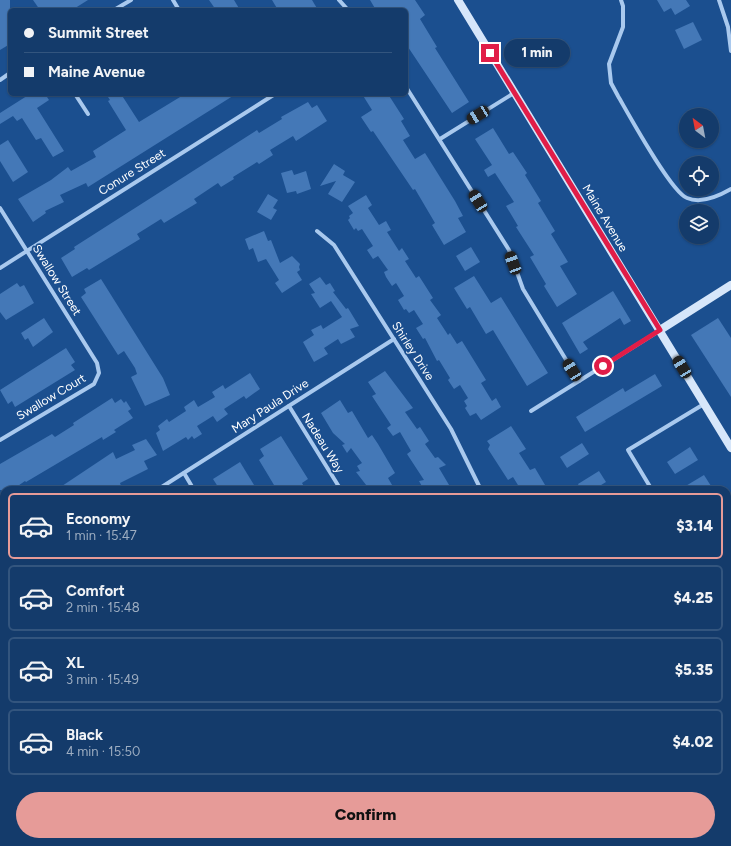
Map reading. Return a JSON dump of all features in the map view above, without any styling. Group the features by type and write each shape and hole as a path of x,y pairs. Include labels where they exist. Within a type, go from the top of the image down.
{"street":[{"path":"117,8 131,0"},
{"path":"340,0 346,8"},
{"name":"Maine Avenue","path":"458,0 731,448"},
{"path":"621,0 623,6 623,27 609,64 611,83 618,96 673,187 687,198 704,200 731,189"},
{"path":"719,0 728,27 731,51"},
{"path":"408,89 508,250 523,289 579,380"},
{"path":"440,139 514,93"},
{"path":"76,96 88,114"},
{"name":"Conure Street","path":"0,268 272,96"},
{"name":"Swallow Street","path":"0,208 97,363"},
{"name":"Shirley Drive","path":"317,231 334,246 452,429 479,486"},
{"path":"531,411 731,286"},
{"name":"Mary Paula Drive","path":"163,486 394,339"},
{"name":"Swallow Court","path":"0,440 94,384 99,373 97,363"},
{"path":"650,486 628,450 704,404"},
{"name":"Nadeau Way","path":"289,406 339,486"},
{"path":"184,473 192,486"}],"building":[{"path":"0,0 10,0 10,8 8,8 8,45 0,50"},
{"path":"33,0 88,0 75,8 39,8"},
{"path":"209,0 234,0 239,8 215,8"},
{"path":"272,0 312,0 317,8 277,8"},
{"path":"370,0 415,0 425,15 420,19 437,47 435,48 469,102 452,113 408,47 408,8 375,8"},
{"path":"657,0 686,0 690,6 675,15 671,8 664,12"},
{"path":"693,22 702,40 684,49 675,30"},
{"path":"27,96 46,96 49,100 37,108 64,151 53,157 41,138 36,140 22,118 17,121 13,116 0,124 0,113"},
{"path":"107,96 122,96 139,122 182,96 233,96 88,187 86,183 60,195 64,202 45,211 46,213 33,222 18,199 51,180 68,167 71,171 96,157 93,151 126,130 108,101 110,100"},
{"path":"363,96 389,96 404,119 401,121 410,136 403,140 415,159 425,153 463,216 458,218 466,232 444,245 432,225 435,223 415,189 413,190 373,131 371,132 361,117 372,110"},
{"path":"308,102 312,108 317,105 327,121 296,141 293,136 270,150 273,155 259,164 257,162 233,177 234,179 221,187 218,183 194,199 197,203 164,223 161,219 137,234 140,239 89,270 87,268 72,277 61,258 75,249 74,247 257,130 259,133 282,119 281,117"},
{"path":"493,128 509,154 513,152 527,173 525,175 541,201 538,203 555,231 551,234 568,262 560,266 577,294 557,307 544,286 546,284 530,257 534,255 516,227 518,226 506,206 514,202 495,173 488,177 484,170 492,165 475,139"},
{"path":"8,140 28,172 13,182 0,161 0,145"},
{"path":"334,164 345,171 343,175 355,182 342,202 328,194 336,181 320,186"},
{"path":"292,170 294,175 306,171 311,189 297,194 296,191 287,193 281,173"},
{"path":"268,194 278,200 273,208 277,210 271,220 257,212"},
{"path":"366,195 372,205 368,208 379,225 386,221 391,230 387,232 399,251 402,248 409,259 405,261 416,278 419,276 433,298 430,300 441,315 437,318 448,335 450,333 457,344 462,341 486,380 481,383 492,401 496,398 501,407 481,420 476,413 470,416 465,408 467,406 464,401 468,398 460,385 454,389 448,380 450,378 439,360 437,361 425,338 423,339 416,328 423,324 414,310 409,313 406,309 404,310 398,300 404,296 396,283 392,286 386,277 384,272 388,270 378,256 373,259 367,250 373,246 362,229 358,231 356,228 354,230 348,220 350,218 349,216 353,213 348,206"},
{"path":"264,231 268,241 271,240 280,263 292,256 300,264 300,270 297,272 302,280 282,293 275,283 279,280 266,259 258,262 253,248 249,250 245,239"},
{"path":"471,247 480,262 465,271 456,256"},
{"path":"474,276 491,303 501,297 548,373 527,386 493,330 486,334 470,307 467,309 454,288"},
{"path":"320,277 326,285 330,283 335,291 333,292 346,309 348,308 359,326 350,329 355,337 341,344 338,339 324,348 328,354 314,362 303,342 314,335 311,330 321,325 323,329 342,317 331,301 320,308 311,294 315,293 309,284"},
{"path":"101,279 163,378 170,395 145,406 131,377 137,374 135,368 124,351 118,355 81,297 86,293 84,289"},
{"path":"17,283 20,287 24,285 34,303 6,320 0,312 0,294"},
{"path":"613,291 631,321 624,325 620,318 583,342 588,349 580,354 562,323"},
{"path":"44,318 53,332 33,347 28,338 25,340 21,333"},
{"path":"718,318 731,338 731,397 691,335"},
{"path":"66,348 75,362 71,365 75,370 15,407 12,401 8,404 0,390"},
{"path":"385,371 413,408 405,412 417,429 420,427 429,441 425,444 435,458 438,457 446,465 439,468 450,486 422,486 419,481 424,480 407,454 411,451 400,432 393,436 387,428 391,425 372,396 376,394 368,382"},
{"path":"250,373 260,389 246,399 244,396 224,409 228,414 217,422 213,416 197,426 202,434 194,439 192,436 188,440 186,437 163,451 156,433 160,430 158,426 167,419 169,422 186,411 184,407 194,400 198,407 215,397 212,392 223,385 225,389"},
{"path":"655,374 662,386 585,432 576,417 623,388 625,392"},
{"path":"112,398 115,403 121,399 124,403 126,401 131,409 128,411 133,418 114,430 116,432 103,440 102,437 26,482 25,481 18,486 0,486 0,464 52,434 55,437 74,425 73,423"},
{"path":"340,400 348,413 352,411 368,438 372,435 395,473 388,478 393,486 367,486 356,472 360,471 357,466 362,463 351,448 347,453 342,445 345,444 333,433 321,413"},
{"path":"511,426 526,449 519,453 530,470 535,468 546,486 519,486 513,477 508,480 488,449 490,445 487,441"},
{"path":"281,436 308,479 302,483 304,486 275,486 259,460 264,456 260,449"},
{"path":"146,439 157,455 144,461 148,469 120,483 121,486 62,486 113,452 116,459 135,450 132,445"},
{"path":"582,443 589,454 567,468 560,457"},
{"path":"690,447 698,460 675,474 667,462"},
{"path":"240,462 255,486 217,486 213,479"},
{"path":"599,471 606,482 600,486 579,486 578,484"},
{"path":"704,475 711,486 686,486"}],"route":[{"path":"490,53 660,330 603,366"}]}
